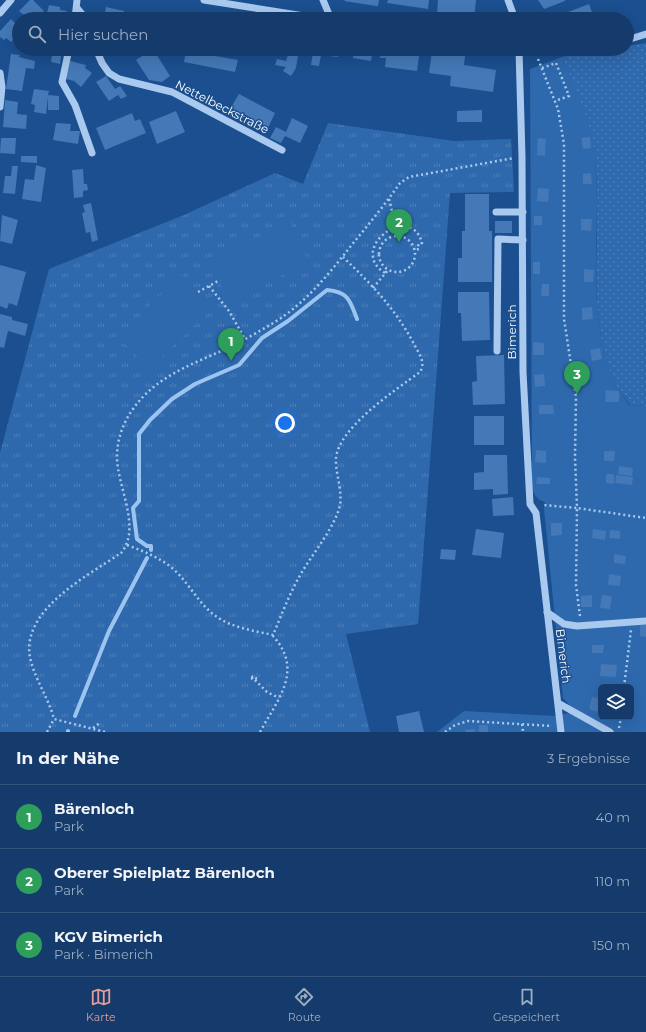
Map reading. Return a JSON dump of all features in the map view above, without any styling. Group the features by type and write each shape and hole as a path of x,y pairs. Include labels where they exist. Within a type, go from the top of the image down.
{"street":[{"path":"0,13 11,0"},
{"path":"76,12 77,0"},
{"path":"204,0 279,12"},
{"path":"323,0 328,12"},
{"path":"508,0 512,12"},
{"path":"77,8 80,12"},
{"path":"634,38 646,34"},
{"path":"67,56 62,82 74,105 92,153"},
{"name":"Nettelbeckstraße","path":"99,56 102,63 110,73 119,79 172,92 282,150"},
{"name":"Bimerich","path":"518,56 523,212 523,372 530,504 536,513 561,729"},
{"path":"0,72 2,87 0,108"},
{"path":"496,212 523,212"},
{"path":"497,351 498,239 523,240"},
{"name":"Bimerich","path":"547,612 564,624 581,626 646,621"},
{"path":"558,703 610,732"}],"path":[{"path":"536,56 555,101 564,144 564,319 576,397 576,585 581,626"},
{"path":"542,68 556,63 569,96 555,101"},
{"path":"47,732 54,718 51,708 31,665 29,650 30,637 34,625 41,614 53,602 121,553 127,545 129,531 127,508 117,457 121,430 141,399 164,378 245,339 295,307 324,280 389,199 400,183 409,177 418,174 522,157"},
{"path":"389,199 398,235"},
{"path":"385,274 377,266 373,249 381,235 404,226 411,228 419,236 422,243 418,244 419,249 415,250"},
{"path":"398,235 409,240 415,250 414,262 406,270 400,272 388,270 380,261 380,249 386,239 398,235"},
{"path":"273,635 301,574 333,523 339,510 340,498 336,458 339,449 353,428 381,400 420,372 422,368 421,359 405,328 388,302 343,257"},
{"path":"374,288 388,270"},
{"path":"198,292 220,280"},
{"path":"209,286 229,311 245,339"},
{"path":"545,506 577,508 646,518"},
{"path":"127,545 160,559 171,568 207,608 218,617 233,624 273,635 280,643 288,662 286,682 260,732"},
{"path":"624,684 632,622"},
{"path":"255,680 267,692 279,698"},
{"path":"54,718 105,732"},
{"path":"445,732 455,725 468,720 522,724 561,729"},
{"path":"619,732 621,720"},
{"path":"92,729 101,722"},
{"path":"522,724 523,732"}],"green space":[{"path":"646,43 646,406 630,405 619,390 611,374 603,348 597,295 597,187 595,160 586,120 562,57 634,56 634,45"},
{"path":"562,57 580,99 588,121 593,142 597,200 596,288 598,317 603,345 611,373 629,405 646,406 646,732 437,732 464,711 556,716 569,713 571,707 563,698 544,509 545,502 536,497 532,487 530,69"},
{"path":"328,123 454,141 511,139 514,192 450,193 418,624 346,634 370,732 0,732 0,453 49,269 184,215 275,173 303,184"},
{"path":"290,222 309,263 228,300 210,259"},
{"path":"181,274 213,307 149,369 119,337"}],"building":[{"path":"30,0 33,0 44,11 20,12 19,11"},
{"path":"379,0 378,6 376,6 344,1"},
{"path":"388,0 429,0 428,9 387,3"},
{"path":"438,0 476,0 475,12 437,12"},
{"path":"538,0 565,0 565,1 544,9"},
{"path":"589,4 592,12 568,12"},
{"path":"49,5 60,7 60,10 67,11 67,12 47,12"},
{"path":"106,7 124,11 124,12 105,12"},
{"path":"11,19 12,20 11,42 6,38 4,40 0,37 0,31"},
{"path":"11,54 12,56 20,56 35,61 34,69 26,68 22,91 6,89"},
{"path":"52,56 61,56 60,64 51,62"},
{"path":"142,56 157,56 170,76 162,82 149,80 136,60"},
{"path":"185,56 215,56 238,60 235,72 184,62"},
{"path":"288,56 298,56 296,68 291,76 283,71 286,67 275,65 277,59 286,61"},
{"path":"312,56 321,56 319,66 311,65"},
{"path":"353,56 372,56 371,61 353,58"},
{"path":"380,56 419,56 417,71 385,67 386,58 380,58"},
{"path":"431,56 465,56 464,65 496,70 493,92 450,86 451,76 429,73"},
{"path":"70,61 86,65 85,68 92,73 81,87 74,81 66,79"},
{"path":"106,76 115,89 120,86 127,96 121,99 118,95 109,101 96,82"},
{"path":"34,89 49,91 48,95 59,96 59,110 48,110 48,97 46,114 34,112 35,105 31,104"},
{"path":"239,94 275,113 268,128 244,115 240,121 227,114"},
{"path":"5,100 18,102 17,114 27,115 26,129 3,127"},
{"path":"482,110 482,122 457,122 457,111"},
{"path":"176,111 185,132 157,144 149,122"},
{"path":"132,113 135,121 140,119 146,133 105,150 96,128"},
{"path":"292,118 308,126 300,143 285,136 281,143 270,138 276,127 286,132"},
{"path":"56,123 71,124 70,131 80,131 78,144 53,140"},
{"path":"590,137 591,148 583,149 581,138"},
{"path":"1,138 16,138 15,154 0,153"},
{"path":"538,138 546,139 545,156 537,155"},
{"path":"21,156 37,156 37,163 21,162"},
{"path":"36,165 46,168 41,202 22,199 25,179 34,180"},
{"path":"12,166 18,166 15,194 3,193 5,176 11,176"},
{"path":"83,169 84,184 87,184 88,190 83,191 83,197 74,198 72,170"},
{"path":"591,173 592,184 583,184 583,174"},
{"path":"538,188 549,189 548,202 537,201"},
{"path":"465,194 489,194 489,231 492,231 492,282 458,282 458,258 462,258 462,231 465,231"},
{"path":"91,203 98,240 92,242 90,232 86,233 82,213 85,212 83,205"},
{"path":"2,215 18,220 12,244 0,241"},
{"path":"534,216 542,216 542,225 534,225"},
{"path":"581,219 592,219 591,231 581,230"},
{"path":"495,221 512,221 512,233 495,233"},
{"path":"533,262 540,262 540,274 533,274"},
{"path":"0,265 26,272 17,306 9,303 7,309 0,306"},
{"path":"584,269 594,270 593,282 584,282"},
{"path":"542,284 549,284 549,296 541,296"},
{"path":"458,292 489,292 490,340 462,341 461,313 458,313"},
{"path":"592,307 593,319 582,320 582,308"},
{"path":"0,314 12,317 12,320 28,324 25,336 8,331 4,348 0,347"},
{"path":"533,342 544,343 544,355 533,355"},
{"path":"600,348 602,359 592,361 590,350"},
{"path":"504,355 505,404 473,405 472,382 477,381 476,356"},
{"path":"544,374 545,386 535,387 534,375"},
{"path":"606,390 619,391 619,402 605,402"},
{"path":"539,405 553,405 554,414 539,414"},
{"path":"474,416 504,416 504,445 474,445"},
{"path":"536,450 546,451 546,463 535,462"},
{"path":"604,451 615,451 614,461 604,461"},
{"path":"484,455 507,455 508,494 493,495 493,489 474,490 474,473 484,472"},
{"path":"619,466 633,468 632,476 618,474"},
{"path":"606,474 614,474 614,484 606,483"},
{"path":"616,475 633,477 632,485 615,483"},
{"path":"537,477 550,478 550,484 536,484"},
{"path":"513,497 514,515 493,516 492,499"},
{"path":"551,523 562,523 562,535 551,536"},
{"path":"476,529 504,533 501,558 472,555"},
{"path":"593,529 606,531 605,540 592,538"},
{"path":"610,530 620,531 620,539 609,538"},
{"path":"441,549 456,550 455,560 440,559"},
{"path":"614,554 626,556 625,564 614,563"},
{"path":"609,574 621,576 620,586 608,585"},
{"path":"592,595 592,607 581,607 581,596"},
{"path":"602,595 612,596 610,609 600,608"},
{"path":"640,625 646,625 646,637 640,636"},
{"path":"592,645 604,645 603,653 592,653"},
{"path":"601,664 617,665 616,677 600,676"},
{"path":"592,697 598,698 597,712 589,709"},
{"path":"419,711 424,732 399,732 396,716"},
{"path":"479,725 488,725 488,732 479,732"},
{"path":"475,729 475,732 466,732 465,730"}],"waterway":[{"path":"151,550 151,546 147,546 137,539 133,508 139,501 139,434 150,420 172,399 195,384 239,365 262,338 288,321 327,290 340,293 348,298 357,319"},
{"path":"75,716 109,631 147,558"}],"place":[{"name":"Oberer Spielplatz Bärenloch","path":"399,242"},
{"name":"Bärenloch","path":"231,361"},
{"name":"KGV Bimerich","path":"577,394"}]}
